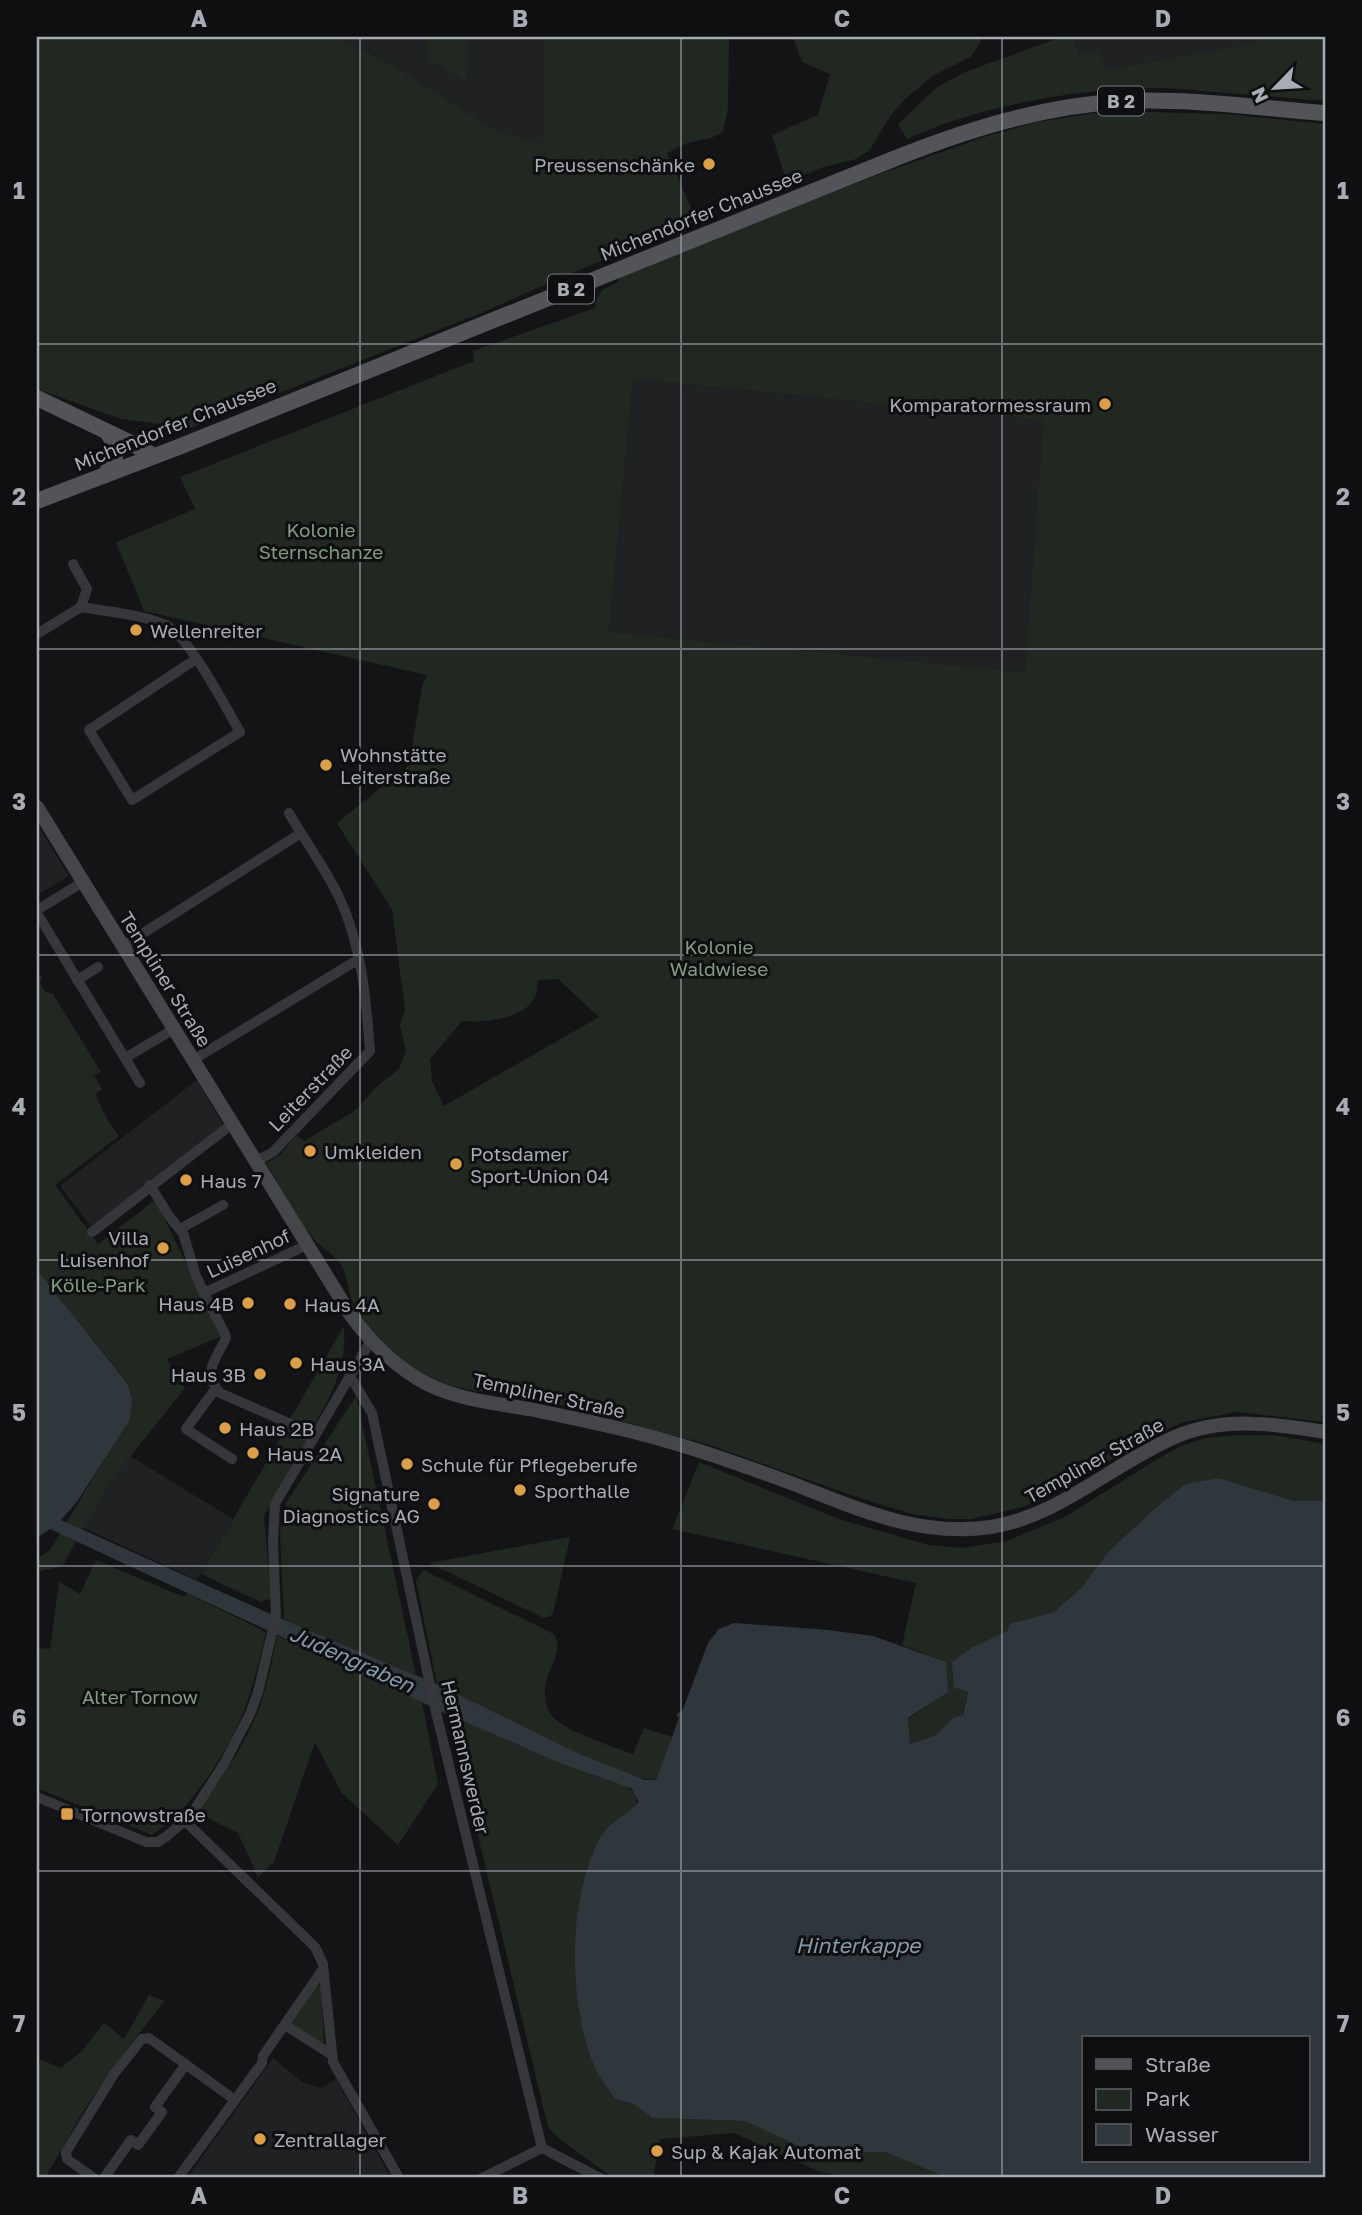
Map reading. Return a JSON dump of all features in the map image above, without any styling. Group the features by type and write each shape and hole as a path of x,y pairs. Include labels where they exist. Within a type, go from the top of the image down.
{"main road":[{"name":"Michendorfer Chaussee","path":"37,501 895,158 981,127 1030,113 1121,101 1178,101 1325,113"},
{"path":"37,398 154,456"},
{"path":"105,475 115,459 116,446 107,432"}],"street":[{"path":"37,634 81,607 87,589 74,564"},
{"path":"81,607 142,618 165,625 178,634 196,659 240,732 132,800 89,730 196,659"},
{"name":"Templiner Straße","path":"37,807 350,1314 370,1342 400,1367 427,1383 455,1395 618,1428 697,1450 900,1523 966,1530 1026,1519 1056,1505 1165,1441 1202,1428 1250,1422 1325,1432"},
{"name":"Leiterstraße","path":"256,1162 273,1152 370,1051 366,996 351,929 338,897 289,813"},
{"path":"123,946 301,833"},
{"path":"83,882 37,912 140,1083"},
{"path":"193,1060 359,959"},
{"path":"77,980 98,967"},
{"path":"125,1058 174,1029"},
{"path":"92,1232 232,1124"},
{"name":"Luisenhof","path":"150,1185 169,1216 180,1228 196,1276 225,1334 226,1338 211,1367 216,1388"},
{"path":"180,1228 223,1205"},
{"name":"Luisenhof","path":"204,1293 307,1245"},
{"path":"37,1797 146,1842 158,1842 185,1821 224,1764 246,1723 258,1692 276,1616 273,1542 275,1504 370,1342"},
{"name":"Hermannswerder","path":"350,1376 372,1413 435,1708 542,2148"},
{"path":"232,1458 186,1429 216,1388 220,1393 290,1424 313,1440"},
{"path":"185,1821 315,1947 323,1969 333,2062 399,2178"},
{"path":"178,2178 262,2063 263,2056 323,1969"},
{"path":"285,2025 332,2055"},
{"path":"94,2178 67,2159 66,2152 114,2074 140,2040 149,2038 235,2100"},
{"path":"104,2178 131,2140 138,2146 162,2112 155,2107 186,2064"},
{"path":"482,2178 542,2148 600,2178"}],"shaded area":[{"path":"336,37 544,37 544,143 496,130 389,63"},
{"path":"1072,37 1264,37 1256,43 1107,70 1080,54"},
{"path":"633,379 1045,420 1025,672 609,632"},
{"path":"37,824 69,876 37,895"},
{"path":"197,1080 223,1125 93,1229 60,1186"},
{"path":"130,1456 233,1519 197,1580 82,1527 109,1483"},
{"path":"273,2058 303,2083 322,2088 336,2079 391,2178 187,2178"}],"green space":[{"path":"37,37 336,37 389,63 496,130 544,143 544,37 729,37 728,108 723,132 711,138 687,143 667,153 696,219 476,315 191,428 121,419 37,389"},
{"path":"427,37 468,39 467,82 428,59"},
{"path":"793,37 980,37 980,42 971,57 934,75 905,99 891,115 869,151 856,159 820,168 787,183 772,135 818,115 830,74 802,62"},
{"path":"1062,37 1072,37 1080,54 1099,51 1107,70 1255,43 1264,37 1325,37 1325,101 1174,88 1131,89 1065,95 997,108 935,127 907,139 898,124 936,88 965,72"},
{"path":"1107,111 1225,114 1325,124 1325,1422 1237,1412 1184,1422 1023,1507 971,1519 949,1519 912,1514 710,1445 498,1388 478,1391 441,1383 411,1368 385,1348 352,1302 342,1267 336,1258 311,1236 266,1163 282,1154 297,1135 304,1141 356,1110 374,1089 399,1069 406,1051 400,1025 405,1010 392,910 337,823 409,765 422,686 427,675 144,611 116,542 195,509 180,477 474,361 473,351 595,308 600,293 619,281 620,274 880,174 984,137 1038,122","holes":["633,379 1044,420 1025,672 609,632","558,979 599,1017 444,1106 432,1081 430,1059 462,1021 492,1020 513,1015 530,1004 536,995 538,980"]},
{"name":"Kölle-Park","path":"37,969 44,991 53,994 101,1072 94,1076 102,1089 95,1094 119,1136 55,1185 98,1244 155,1200 222,1336 167,1359 185,1388 109,1483 63,1565 37,1573 37,1559 50,1550 130,1420 132,1399 128,1383 37,1270"},
{"path":"344,1326 340,1369 311,1431 290,1419"},
{"path":"356,1396 416,1675 284,1620 280,1533 286,1503"},
{"path":"287,1427 307,1439 264,1516 271,1598 261,1602 201,1574"},
{"path":"1273,1435 1325,1444 1325,1501 1294,1501 1219,1478 1185,1484 1108,1552 1081,1588 1054,1612 1010,1624 1007,1631 973,1647 962,1716 953,1718 936,1735 910,1744 908,1719 932,1703 946,1662 902,1645 916,1583 672,1529 699,1462 839,1519 928,1545 962,1548 1007,1541 1065,1517 1181,1446 1206,1438"},
{"path":"570,1537 553,1614 548,1617 542,1617 429,1563"},
{"name":"Alter Tornow","path":"96,1560 184,1597 187,1593 266,1632 244,1710 218,1762 187,1804 152,1835 37,1788 37,1648 50,1649 59,1582 80,1594"},
{"path":"423,1570 554,1634 557,1652 545,1694 549,1712 559,1722 590,1738 633,1754 644,1728 672,1737 656,1780 638,1778 582,1755 437,1684 416,1581"},
{"path":"277,1636 337,1661 422,1702 438,1784 398,1845 341,1792 315,1742 274,1862 258,1877 238,1833 197,1813 233,1760 257,1715"},
{"path":"449,1715 562,1764 627,1786 636,1796 653,2118 745,2121 814,2153 885,2152 948,2178 860,2178 820,2172 734,2133 660,2139 653,2178 613,2178 561,2140 548,2127"},
{"path":"318,1985 321,1985 324,2044 290,2026"},
{"path":"149,1995 164,2001 84,2110 45,2178 37,2178 37,2058 61,2068 82,2051 104,2023 124,2039"}],"water":[{"name":"Hinterkappe","path":"37,1270 128,1384 132,1399 130,1420 76,1503 61,1520 284,1620 437,1684 582,1755 645,1780 656,1780 679,1718 676,1715 683,1709 708,1643 719,1629 734,1623 873,1636 946,1662 948,1692 908,1718 910,1744 936,1735 953,1718 963,1715 968,1692 954,1687 952,1662 973,1647 1007,1631 1010,1624 1054,1612 1081,1588 1108,1552 1185,1484 1219,1478 1294,1501 1325,1501 1325,2178 948,2178 885,2152 814,2153 745,2121 653,2118 634,2104 615,2099 597,2072 586,2042 576,1983 575,1952 577,1921 589,1863 604,1832 639,1802 631,1788 562,1764 449,1715 50,1529 37,1538"}],"place":[{"name":"Preussenschänke","path":"709,164"},
{"name":"Komparatormessraum","path":"1105,404"},
{"name":"Wellenreiter","path":"136,630"},
{"name":"Wohnstätte Leiterstraße","path":"326,765"},
{"name":"Umkleiden","path":"310,1151"},
{"name":"Potsdamer Sport-Union 04","path":"456,1164"},
{"name":"Haus 7","path":"186,1180"},
{"name":"Villa Luisenhof","path":"163,1248"},
{"name":"Haus 4B","path":"248,1303"},
{"name":"Haus 4A","path":"290,1304"},
{"name":"Haus 3A","path":"296,1363"},
{"name":"Haus 3B","path":"260,1374"},
{"name":"Haus 2B","path":"225,1428"},
{"name":"Haus 2A","path":"253,1453"},
{"name":"Schule für Pflegeberufe","path":"407,1464"},
{"name":"Sporthalle","path":"520,1490"},
{"name":"Signature Diagnostics AG","path":"434,1504"},
{"name":"Tornowstraße","path":"67,1814"},
{"name":"Zentrallager","path":"260,2139"},
{"name":"Sup & Kajak Automat","path":"657,2151"}],"park label":[{"name":"Kolonie Sternschanze","path":"321,540"},
{"name":"Kolonie Waldwiese","path":"719,957"}],"water label":[{"name":"Judengraben","path":"352,1659"}]}
